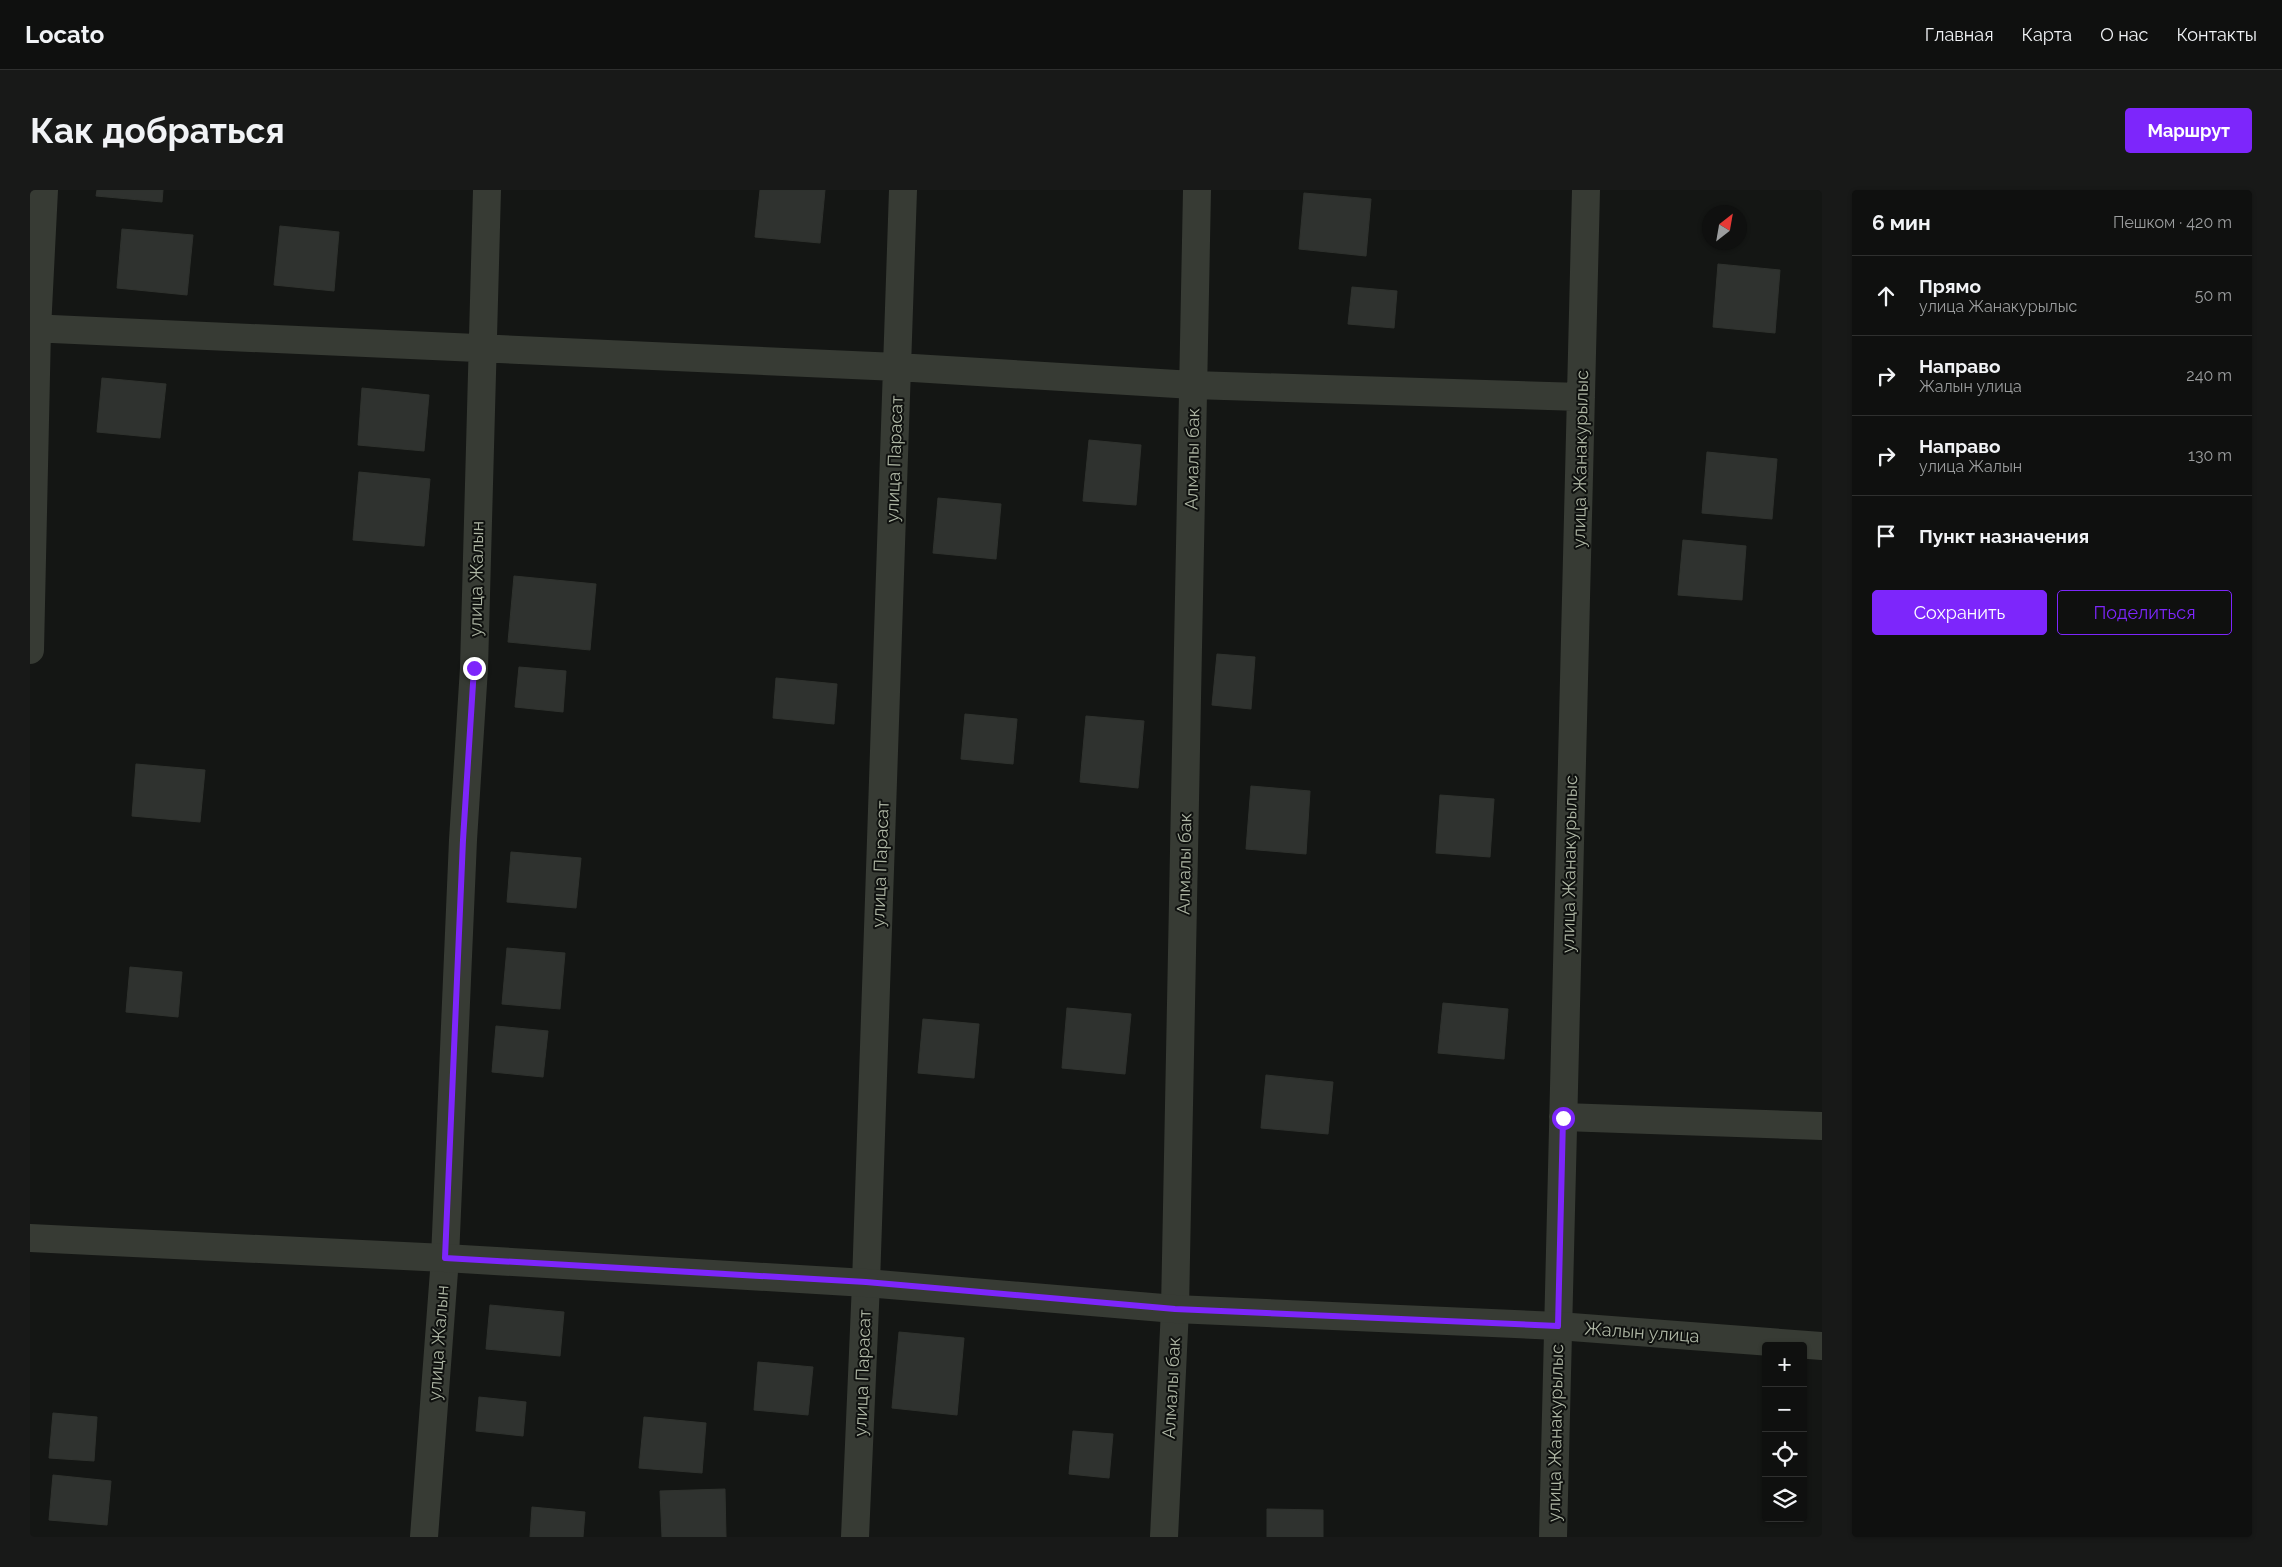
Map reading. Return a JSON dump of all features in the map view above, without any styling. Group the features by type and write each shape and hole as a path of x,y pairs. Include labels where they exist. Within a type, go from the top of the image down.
{"street":[{"path":"30,650 34,329 44,190"},
{"name":"улица Жалын","path":"424,1537 445,1258 463,840 474,668 486,190"},
{"name":"улица Парасат","path":"855,1537 866,1282 903,190"},
{"name":"Алмалы бак","path":"1164,1537 1175,1309 1197,190"},
{"name":"улица Жанакурылыс","path":"1553,1537 1586,190"},
{"path":"34,329 897,367 1193,385 1581,396"},
{"path":"1563,1118 1822,1126"},
{"name":"Жалын улица","path":"30,1238 445,1258 866,1282 1175,1309 1558,1326 1822,1346"}],"building":[{"path":"97,190 163,190 162,202 96,196"},
{"path":"760,190 825,190 820,243 755,237"},
{"path":"1304,193 1371,199 1366,256 1299,249"},
{"path":"280,226 339,232 334,291 274,285"},
{"path":"122,229 193,235 187,295 117,288"},
{"path":"1718,264 1780,270 1775,333 1713,327"},
{"path":"1352,287 1397,291 1394,328 1348,324"},
{"path":"102,378 166,384 160,438 97,432"},
{"path":"362,388 429,395 424,451 358,445"},
{"path":"1089,440 1141,445 1136,505 1083,501"},
{"path":"1707,452 1777,459 1772,519 1702,513"},
{"path":"359,472 430,479 424,546 353,540"},
{"path":"938,498 1001,504 996,559 933,553"},
{"path":"1683,540 1746,546 1742,600 1678,595"},
{"path":"514,576 596,584 590,650 508,642"},
{"path":"1217,654 1255,657 1251,709 1212,705"},
{"path":"519,667 566,671 563,712 515,707"},
{"path":"776,678 837,684 834,724 773,718"},
{"path":"965,714 1017,719 1013,764 961,759"},
{"path":"1086,716 1144,721 1138,788 1080,782"},
{"path":"136,764 205,770 200,822 132,816"},
{"path":"1251,786 1310,791 1306,854 1246,849"},
{"path":"1440,795 1494,799 1490,857 1436,853"},
{"path":"511,852 581,858 576,908 507,902"},
{"path":"507,948 565,953 560,1009 502,1004"},
{"path":"130,967 182,972 178,1017 126,1012"},
{"path":"1443,1003 1508,1009 1504,1059 1438,1053"},
{"path":"1067,1008 1131,1014 1125,1074 1062,1068"},
{"path":"923,1019 979,1024 974,1078 918,1073"},
{"path":"496,1026 548,1031 543,1077 492,1072"},
{"path":"1266,1075 1333,1082 1328,1134 1261,1128"},
{"path":"490,1305 564,1312 560,1356 486,1349"},
{"path":"899,1332 964,1338 957,1415 892,1408"},
{"path":"758,1362 813,1367 808,1415 754,1410"},
{"path":"479,1397 526,1402 523,1436 476,1431"},
{"path":"53,1413 97,1417 94,1461 49,1458"},
{"path":"644,1417 706,1423 702,1473 639,1468"},
{"path":"1073,1431 1113,1434 1109,1478 1069,1474"},
{"path":"53,1475 111,1481 107,1525 49,1520"},
{"path":"725,1489 726,1537 662,1537 660,1491"},
{"path":"532,1507 585,1512 583,1537 530,1537"},
{"path":"1267,1509 1323,1510 1323,1537 1267,1537"}],"route":[{"path":"474,668 463,840 445,1258 866,1282 1175,1309 1558,1326 1563,1118"}]}
